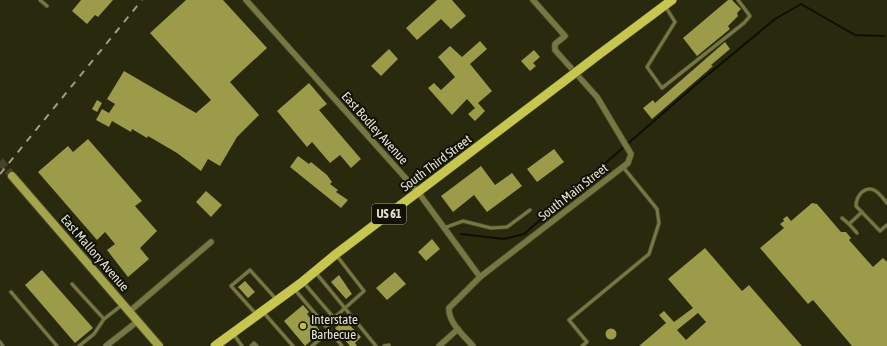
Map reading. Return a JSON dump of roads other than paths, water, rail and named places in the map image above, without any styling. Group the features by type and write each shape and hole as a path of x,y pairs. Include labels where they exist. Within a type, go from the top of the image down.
{"main road":[{"name":"South Third Street","path":"215,346 302,282 336,254 668,3"},
{"name":"East Mallory Avenue","path":"12,176 159,346"}],"street":[{"name":"East Bodley Avenue","path":"246,0 418,192 480,277"},
{"name":"South Main Street","path":"458,329 449,314 449,308 480,277 628,163 631,154 598,97 555,50 555,44 565,36 533,0"},
{"path":"130,311 211,242"},
{"path":"106,346 138,321"},
{"path":"439,346 458,329 473,346"}],"lane":[{"path":"40,0 47,6"},
{"path":"668,3 675,22 647,67 662,88 738,28 750,16 738,0"},
{"path":"582,346 587,342 569,320 649,254 659,223 657,209 623,167"},
{"path":"887,203 877,192 870,188 865,190 856,200 856,206 880,232 887,225"},
{"path":"444,228 463,221 491,228 507,227 530,210"},
{"path":"849,224 862,212"},
{"path":"842,218 857,233"},
{"path":"325,326 364,291 336,254"},
{"path":"277,300 250,270 231,286 293,346"},
{"path":"315,271 344,309 376,346"},
{"path":"302,282 334,318"},
{"path":"72,284 104,319"},
{"path":"294,288 342,346"},
{"path":"11,292 57,346"},
{"path":"79,346 94,334 104,319 124,304"},
{"path":"312,346 330,331"},
{"path":"233,333 242,346"},
{"path":"0,342 4,346"},
{"path":"251,346 254,343 257,346"},
{"path":"384,346 389,345"}],"waterway":[{"path":"461,234 504,239 524,234 693,87 775,19 801,4 855,35 884,36"}],"tunnel":[{"path":"0,161 12,176"}],"railway":[{"path":"0,174 142,0"}],"place":[{"name":"Interstate Barbecue","path":"303,326"}]}
